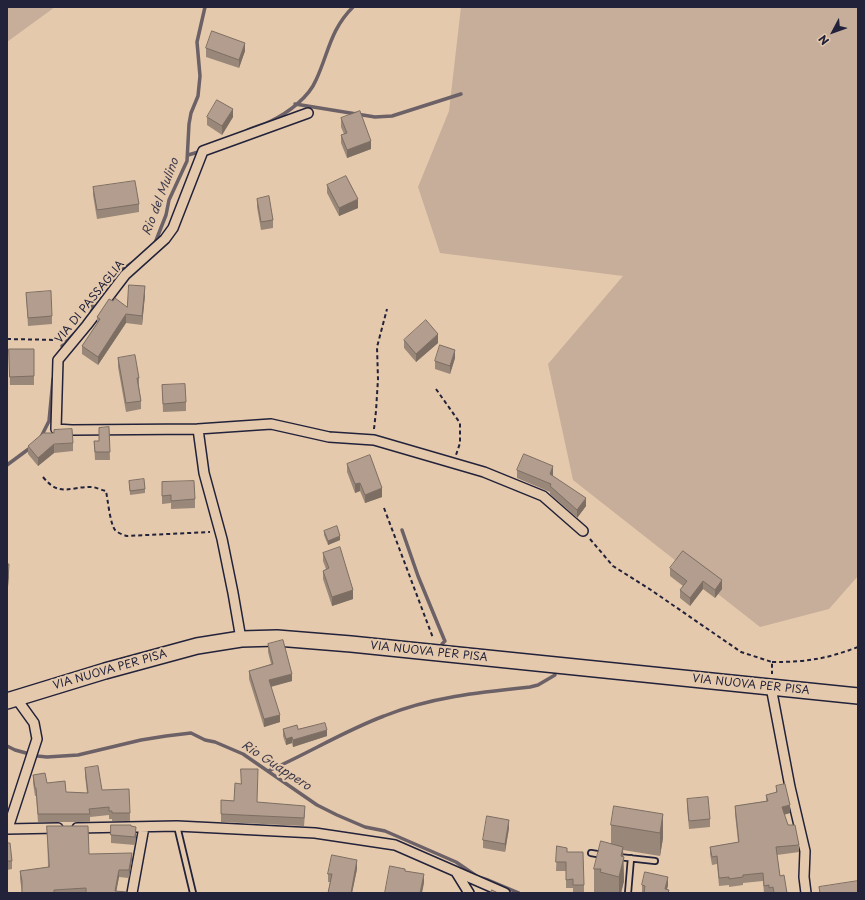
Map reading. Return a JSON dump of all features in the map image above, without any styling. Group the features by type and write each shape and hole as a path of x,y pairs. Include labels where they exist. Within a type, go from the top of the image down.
{"main road":[{"name":"VIA NUOVA PER PISA","path":"12,699 180,650 241,639 284,639 439,653 858,696"}],"street":[{"name":"VIA DI PASSAGLIA","path":"58,360 125,275 165,239 173,228 203,151 308,113"},
{"path":"58,360 56,429 198,429 271,424 329,437 372,440 484,472 543,496 583,531"},
{"path":"198,429 204,473 220,532 234,593 241,639"},
{"path":"771,687 790,787 805,851 804,877 806,893"},
{"path":"12,699 34,724 37,739 8,828 177,826 315,833 395,845 505,893"},
{"path":"132,893 144,827"},
{"path":"456,872 469,893"}],"lane":[{"path":"177,826 193,893"},
{"path":"591,853 607,855"},
{"path":"615,856 655,861"},
{"path":"628,893 631,858"}],"path":[{"path":"372,440 378,379 377,347 387,309"},
{"path":"7,339 59,340 58,360"},
{"path":"436,388 460,423 460,442 454,463"},
{"path":"43,477 50,486 59,490 94,487 106,491 111,521 116,530 127,536 220,532"},
{"path":"384,508 439,653"},
{"path":"583,531 613,566 651,590 740,652 772,662 812,661 827,658 858,646"},
{"path":"771,687 772,662"}],"shaded area":[{"path":"7,7 55,7 7,42"},
{"path":"461,7 858,7 858,576 829,609 760,627 573,480 548,364 623,276 440,253 418,187 449,111"}],"building":[{"path":"212,31 245,43 239,60 206,48"},
{"path":"217,100 233,109 222,126 207,117"},
{"path":"360,111 371,141 347,150 341,135 347,133 341,118"},
{"path":"346,176 358,199 339,208 327,185"},
{"path":"135,181 139,204 97,210 93,187"},
{"path":"269,196 273,220 261,222 257,199"},
{"path":"129,285 145,286 142,316 126,314 98,357 82,346 100,319 97,317 109,299 113,301 115,298 127,307"},
{"path":"51,291 52,316 28,318 26,293"},
{"path":"426,320 438,334 416,354 404,340"},
{"path":"440,345 455,350 450,366 435,361"},
{"path":"9,349 34,349 34,376 10,377"},
{"path":"135,355 141,401 126,403 118,358"},
{"path":"185,384 186,402 163,404 162,385"},
{"path":"109,427 110,452 95,452 94,441 99,441 99,428"},
{"path":"72,429 73,443 54,444 38,458 28,446 43,433 54,433 54,430"},
{"path":"524,454 553,466 550,474 586,498 577,510 550,486 551,484 517,470"},
{"path":"370,455 382,488 365,495 360,483 355,484 347,464"},
{"path":"144,479 145,489 130,491 129,481"},
{"path":"194,481 195,499 171,501 171,495 162,496 162,482"},
{"path":"337,526 340,536 328,541 324,531"},
{"path":"340,547 353,590 332,597 323,571 329,568 323,553"},
{"path":"683,551 722,580 715,590 703,581 690,598 680,590 687,581 670,568"},
{"path":"7,564 9,564 8,579 7,579"},
{"path":"283,640 292,674 269,680 280,715 264,719 249,671 273,664 268,644"},
{"path":"325,723 327,730 293,740 292,737 286,739 283,729 297,725 298,729"},
{"path":"98,766 102,790 129,789 130,813 112,813 112,811 109,811 109,807 89,809 90,814 38,814 36,788 33,775 45,773 47,783 65,781 66,792 88,793 85,768"},
{"path":"241,769 258,769 257,802 305,806 304,818 221,814 221,800 234,801 235,783 241,784"},
{"path":"785,784 790,805 782,807 788,825 795,825 799,845 776,847 780,876 784,875 787,893 774,893 773,887 769,888 769,885 764,886 763,873 743,875 743,877 729,879 729,877 719,878 717,856 712,857 710,847 739,842 735,806 768,801 766,795 777,792 776,786"},
{"path":"708,797 710,819 689,821 687,799"},
{"path":"614,806 663,814 660,833 611,825"},
{"path":"487,816 509,820 505,844 483,840"},
{"path":"111,825 131,825 136,827 135,837 111,835"},
{"path":"47,826 88,826 89,854 132,853 129,870 119,870 115,891 127,893 86,893 86,888 54,890 54,893 22,893 20,871 49,867"},
{"path":"601,841 623,847 621,856 624,857 619,877 600,872 601,869 594,869"},
{"path":"7,843 10,843 12,861 7,861"},
{"path":"557,846 567,848 567,852 583,852 584,885 573,885 573,879 566,880 566,862 556,862"},
{"path":"332,855 357,860 351,893 328,893 332,874 328,874"},
{"path":"390,866 405,869 405,871 424,874 420,893 385,893"},
{"path":"645,872 668,877 665,889 669,890 668,893 644,893 645,886 642,885"},
{"path":"858,881 858,893 820,893 819,887"},
{"path":"492,890 498,893 491,893"}],"waterway":[{"path":"155,243 166,215 169,200 187,161 189,124 191,113 198,96 200,76 197,42 205,7"},
{"name":"Rio del Mulino","path":"246,131 278,118 303,98 316,80 339,24 353,7"},
{"path":"295,104 375,117 392,116 461,94"},
{"name":"Rio del Mulino","path":"188,155 202,151"},
{"name":"Rio del Mulino","path":"91,314 96,297 104,285 132,263"},
{"name":"Rio del Mulino","path":"62,346 77,331"},
{"name":"Rio del Mulino","path":"41,437 49,421 53,379"},
{"name":"Rio del Mulino","path":"7,465 30,448"},
{"path":"402,530 418,576 445,641 442,644"},
{"path":"268,771 369,722 401,710 419,704 456,696 530,687 538,685 555,675"},
{"name":"Rio Guappero","path":"7,746 15,750 37,756 47,757 78,755 141,740 191,733 205,740 215,742 243,754 317,805 337,815 365,827 385,831 456,862 478,877 519,893"}]}
